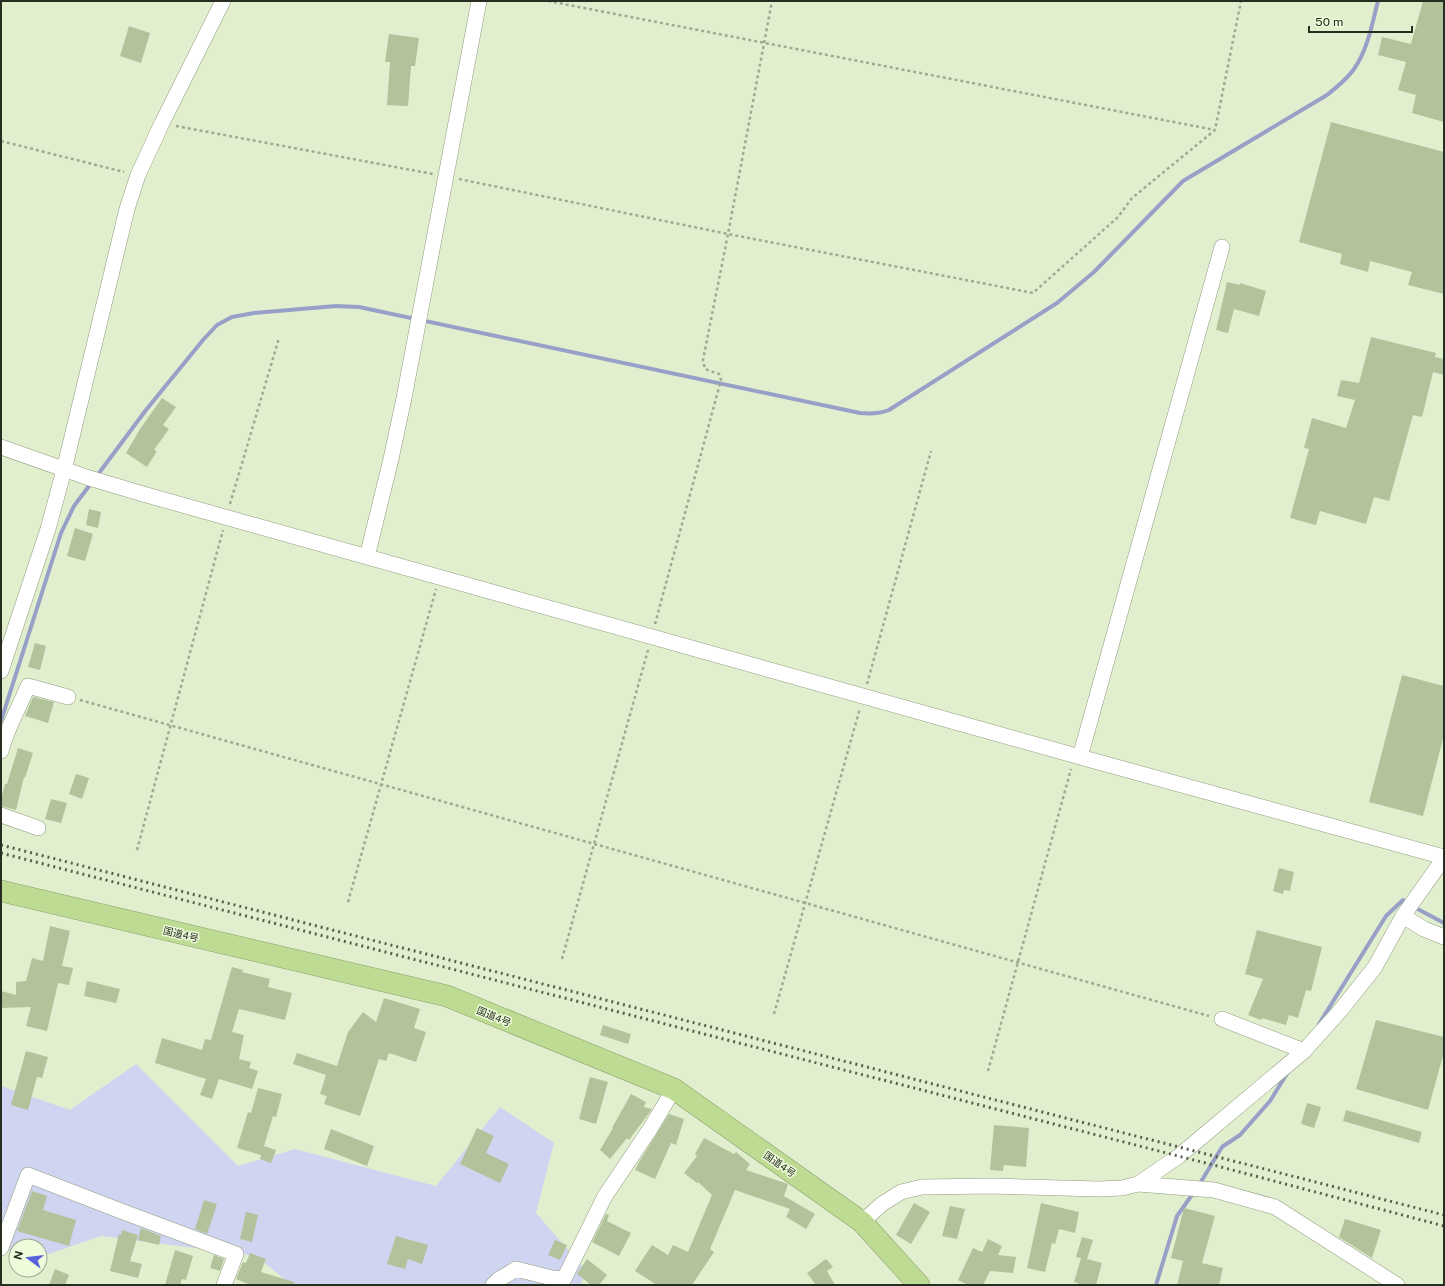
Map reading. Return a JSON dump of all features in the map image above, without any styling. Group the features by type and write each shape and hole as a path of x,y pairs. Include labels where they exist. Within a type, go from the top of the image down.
{"highway":[{"name":"国道4号","path":"1,891 447,996 674,1089 862,1222 919,1285"}],"street":[{"path":"1,671 48,529 64,470 127,209 138,175 162,123 223,1"},
{"path":"367,557 399,421 479,1"},
{"path":"1077,756 1222,247"},
{"path":"1,447 64,470 227,518 1444,858 1403,916 1375,967 1340,1011 1304,1051 1179,1156 1138,1184"},
{"path":"1,751 6,720 20,707 28,686 68,697"},
{"path":"1,815 38,828"},
{"path":"1403,916 1424,929 1444,937"},
{"path":"1222,1019 1304,1051"},
{"path":"493,1285 498,1280 516,1269 552,1278 564,1279 605,1196 650,1130 674,1089"},
{"path":"1,1248 28,1175 236,1254 224,1285"},
{"path":"862,1222 882,1204 901,1192 922,1187 947,1185 1107,1189 1122,1188 1138,1184 1214,1190 1275,1207 1397,1285"}],"path":[{"path":"548,1 1216,130"},
{"path":"562,959 652,637 721,380 719,374 705,369 703,360 772,1"},
{"path":"162,123 446,176 728,234 1033,293 1118,217 1132,198 1216,130 1241,1"},
{"path":"1,141 138,175"},
{"path":"137,850 227,518 279,338"},
{"path":"774,1014 931,451"},
{"path":"348,902 439,577"},
{"path":"68,697 805,904 1222,1019"},
{"path":"988,1071 1077,756"}],"shaded area":[{"path":"136,1064 238,1166 295,1149 436,1186 500,1107 554,1143 536,1213 585,1269 581,1285 292,1285 256,1256 101,1236 48,1254 48,1238 8,1238 8,1251 1,1248 1,1086 70,1110"}],"building":[{"path":"1423,1 1444,1 1444,122 1412,113 1416,95 1398,90 1406,62 1378,55 1382,37 1411,44"},
{"path":"129,26 150,33 141,63 120,56"},
{"path":"389,34 419,38 415,66 411,66 408,106 387,105 390,62 385,62"},
{"path":"1331,122 1444,152 1444,294 1408,285 1412,272 1370,261 1368,272 1340,264 1342,254 1299,242"},
{"path":"1227,282 1240,285 1240,283 1266,291 1259,316 1234,309 1228,333 1216,330"},
{"path":"1371,337 1436,353 1435,357 1444,359 1444,375 1433,372 1422,417 1413,415 1389,501 1374,497 1366,524 1320,511 1316,525 1290,518 1309,449 1304,448 1312,418 1346,428 1355,400 1337,396 1341,380 1359,383"},
{"path":"162,398 176,407 163,425 169,429 154,450 157,451 147,467 126,453 140,429"},
{"path":"89,509 101,512 98,528 86,525"},
{"path":"75,528 93,534 85,561 67,556"},
{"path":"35,643 46,646 40,670 28,667"},
{"path":"1402,675 1444,686 1444,735 1423,816 1369,802"},
{"path":"33,697 54,702 48,723 25,716"},
{"path":"18,748 33,753 25,778 24,777 16,810 1,806 1,799"},
{"path":"76,774 89,778 82,799 69,794"},
{"path":"51,799 67,803 61,823 45,819"},
{"path":"1279,868 1294,872 1290,891 1284,890 1283,894 1273,891"},
{"path":"50,926 70,931 62,966 73,968 69,985 58,983 47,1031 26,1026 31,1007 1,1008 1,991 16,995 16,982 26,981 32,958 43,961"},
{"path":"1257,930 1322,947 1311,991 1306,990 1298,1018 1289,1015 1286,1025 1262,1018 1261,1020 1248,1015 1263,979 1245,974"},
{"path":"232,967 243,970 242,972 270,979 268,987 292,993 285,1020 239,1009 232,1032 244,1035 239,1059 251,1062 249,1068 258,1071 252,1089 219,1079 212,1099 200,1095 206,1079 155,1063 162,1038 202,1050 205,1039 211,1040"},
{"path":"87,981 120,989 116,1003 84,996"},
{"path":"384,998 420,1009 414,1028 426,1032 416,1062 389,1053 386,1061 379,1059 360,1116 324,1104 327,1096 320,1094 326,1075 293,1064 297,1053 337,1066 348,1032 363,1012 376,1022"},
{"path":"1376,1020 1444,1037 1444,1052 1428,1110 1356,1089"},
{"path":"603,1025 631,1034 628,1044 600,1035"},
{"path":"26,1051 48,1057 42,1078 37,1077 28,1110 11,1105"},
{"path":"590,1077 608,1082 596,1124 579,1119"},
{"path":"258,1088 282,1094 276,1117 273,1116 264,1146 276,1150 271,1163 260,1159 261,1155 237,1148 248,1112 251,1113"},
{"path":"631,1094 646,1102 644,1107 652,1109 629,1140 627,1138 610,1159 600,1150"},
{"path":"1307,1103 1321,1107 1314,1128 1301,1124"},
{"path":"1346,1110 1422,1132 1419,1143 1343,1121"},
{"path":"669,1114 684,1119 676,1145 671,1143 655,1179 635,1170"},
{"path":"994,1125 1029,1128 1026,1167 1004,1165 1003,1171 990,1170"},
{"path":"477,1128 494,1136 486,1153 509,1164 500,1183 460,1164"},
{"path":"331,1129 374,1146 367,1166 324,1149"},
{"path":"704,1138 734,1154 736,1152 750,1164 746,1170 788,1184 784,1196 815,1214 806,1229 786,1217 790,1209 735,1190 710,1249 714,1252 692,1285 657,1285 635,1271 652,1245 668,1255 673,1245 688,1252 712,1195 698,1182 697,1183 684,1173 697,1156 695,1154"},
{"path":"32,1191 47,1196 43,1210 76,1220 69,1246 48,1240 48,1238 41,1238 17,1231"},
{"path":"204,1200 217,1204 207,1234 195,1229"},
{"path":"914,1203 930,1212 911,1244 896,1235"},
{"path":"1041,1203 1079,1212 1075,1233 1059,1229 1055,1244 1052,1243 1045,1272 1027,1268"},
{"path":"950,1206 965,1209 957,1239 942,1236"},
{"path":"1184,1208 1215,1216 1202,1263 1223,1268 1219,1285 1177,1285 1183,1261 1171,1258"},
{"path":"246,1212 258,1215 252,1242 240,1239"},
{"path":"606,1214 609,1215 607,1221 631,1233 619,1256 592,1242"},
{"path":"1345,1219 1381,1230 1372,1258 1339,1237"},
{"path":"141,1228 161,1236 159,1245 138,1240"},
{"path":"122,1230 138,1235 130,1261 142,1264 138,1278 110,1271 119,1234 121,1235"},
{"path":"396,1236 428,1245 422,1264 408,1259 405,1269 387,1264"},
{"path":"1082,1237 1093,1240 1087,1259 1102,1263 1096,1285 1078,1285 1078,1283 1074,1282 1081,1258 1076,1257"},
{"path":"988,1239 1002,1246 998,1255 1016,1257 1013,1273 990,1271 983,1285 968,1285 958,1280 973,1248 982,1252"},
{"path":"555,1240 567,1245 560,1260 548,1255"},
{"path":"175,1250 193,1256 186,1280 182,1279 180,1285 165,1285"},
{"path":"250,1253 266,1259 261,1272 294,1282 293,1285 251,1285 236,1279 243,1262 246,1263"},
{"path":"214,1255 224,1259 220,1271 210,1268"},
{"path":"587,1259 607,1275 599,1285 591,1285 577,1274"},
{"path":"826,1259 833,1267 827,1271 835,1285 816,1285 807,1273"},
{"path":"55,1269 69,1275 65,1285 49,1285"}],"waterway":[{"path":"96,477 146,410 217,325 232,317 254,313 336,306 359,307 860,413 867,414 889,410 1057,303 1094,272 1183,181 1327,95 1342,83 1354,69 1363,53 1378,1"},
{"path":"1,721 61,533 74,506 92,482"},
{"path":"1319,1024 1386,916 1403,900 1409,903"},
{"path":"1414,907 1444,923"},
{"path":"1199,1185 1222,1147 1240,1135 1270,1101 1288,1072"},
{"path":"1156,1285 1177,1216 1194,1192"}],"railway":[{"path":"1,845 1444,1215"},
{"path":"1,853 1221,1167 1444,1226"}]}
